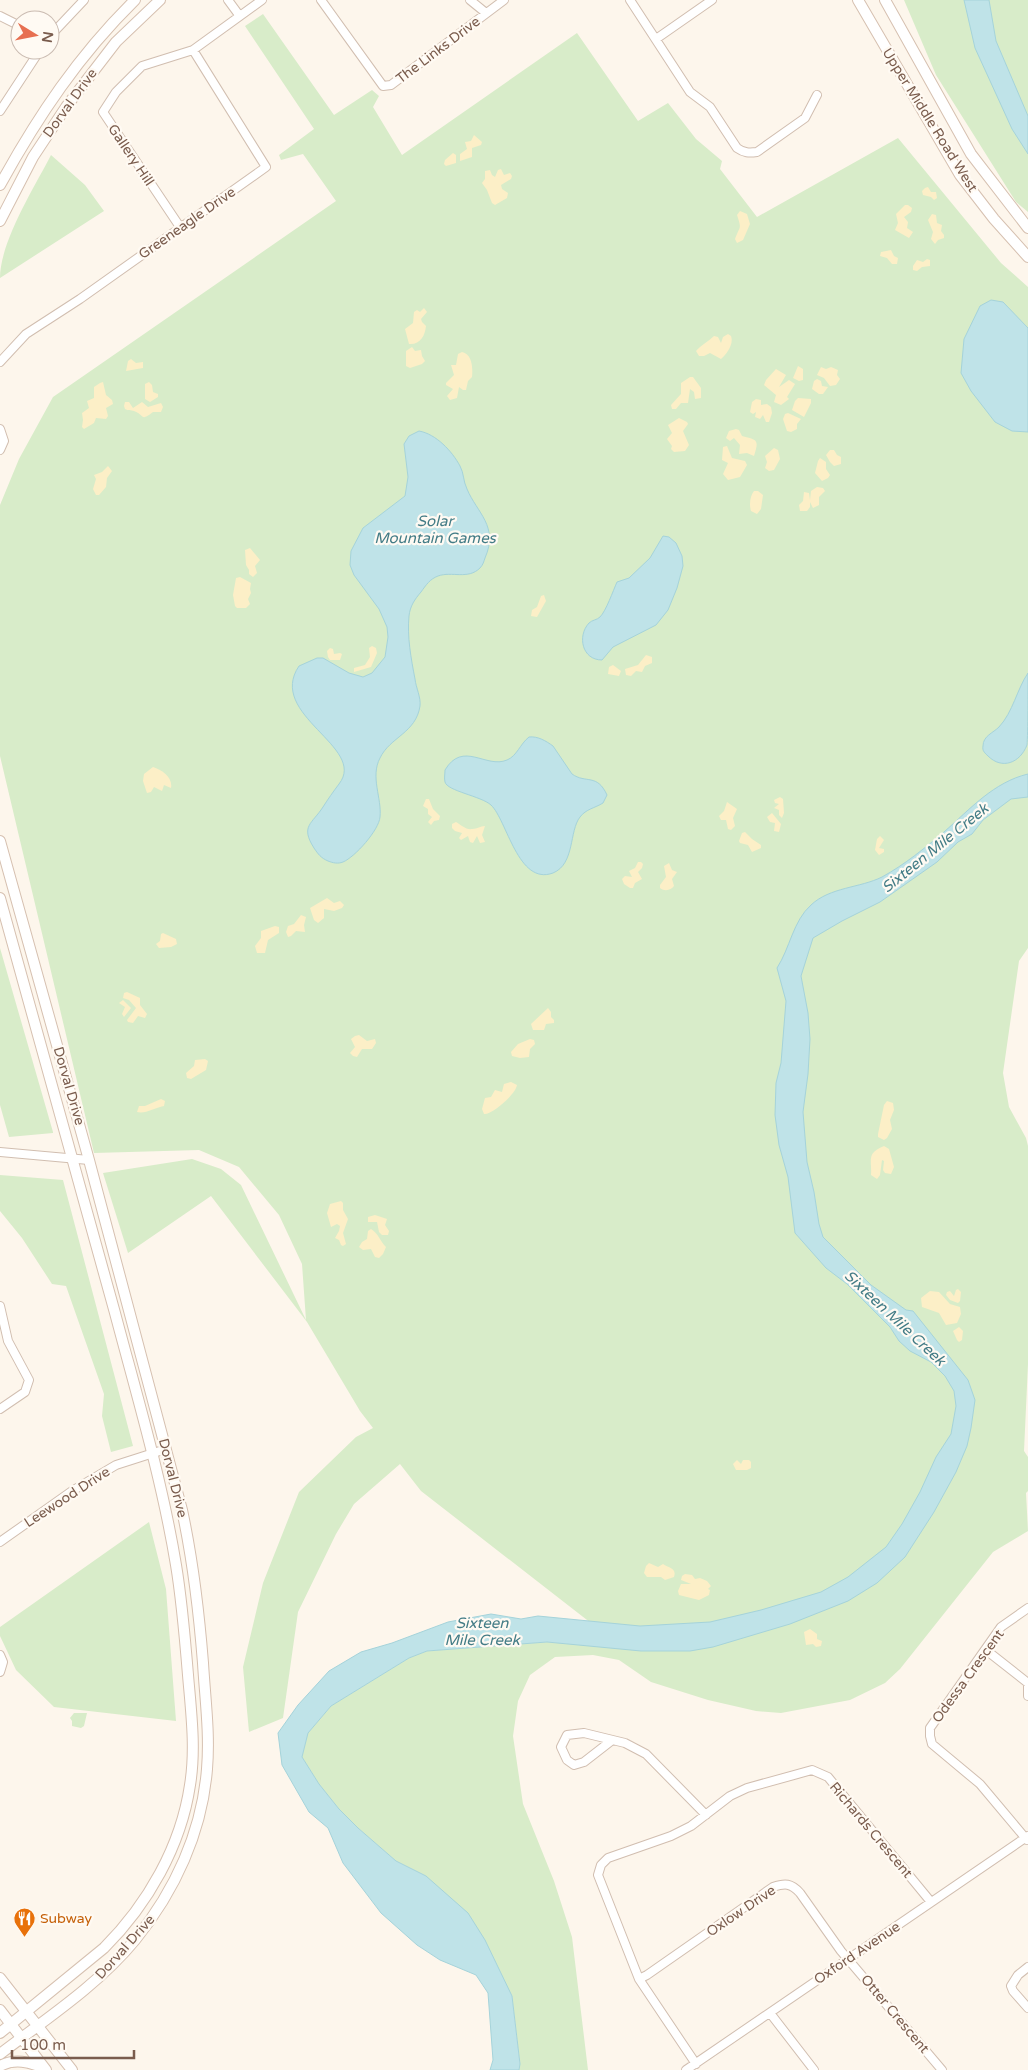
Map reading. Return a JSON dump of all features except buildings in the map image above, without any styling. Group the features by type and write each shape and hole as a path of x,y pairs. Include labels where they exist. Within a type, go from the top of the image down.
{"main road":[{"name":"Dorval Drive","path":"0,185 21,146 60,88 104,30 135,0"},
{"name":"Dorval Drive","path":"0,221 33,157 66,107 116,42 160,0"},
{"name":"Upper Middle Road West","path":"858,0 960,175 994,219 1028,257"},
{"name":"Upper Middle Road West","path":"884,0 970,154 1028,228"},
{"name":"Dorval Drive","path":"0,841 89,1160 166,1449 191,1552 200,1633 208,1745 207,1769 200,1814 186,1857 156,1913 125,1951 92,1983 0,2054"},
{"name":"Dorval Drive","path":"0,898 153,1453 176,1564 183,1612 192,1736 190,1784 184,1812 176,1842 155,1881 118,1934 0,2033"},
{"path":"0,1978 72,2070"},
{"path":"0,2010 45,2069"},
{"path":"0,2066 9,2061 18,2061 45,2069"}],"street":[{"path":"60,25 84,0"},
{"path":"228,0 239,15"},
{"path":"244,0 250,8 262,0"},
{"name":"The Links Drive","path":"321,0 383,86 391,85 504,0"},
{"path":"470,0 486,13"},
{"path":"630,0 690,92 710,107 742,151 757,152 805,118 818,95"},
{"path":"656,39 712,0"},
{"name":"Gallery Hill","path":"180,227 102,112 116,92 142,66 193,50 250,8"},
{"name":"Greeneagle Drive","path":"0,362 26,334 80,299 266,166 193,50"},
{"path":"0,111 33,60"},
{"path":"0,429 4,441 0,450"},
{"path":"0,1152 89,1160"},
{"path":"0,1306 8,1340 29,1380 25,1392 0,1409"},
{"name":"Leewood Drive","path":"0,1542 72,1491 116,1465 166,1449"},
{"name":"Odessa Crescent","path":"1027,1838 980,1784 932,1744 930,1728 1002,1627 1028,1608"},
{"path":"986,1650 1028,1684 1028,1696"},
{"path":"0,1655 3,1662 0,1672"},
{"path":"611,1741 584,1762 574,1766 567,1760 561,1747 567,1735 584,1733 625,1743 646,1754 706,1815"},
{"name":"Richards Crescent","path":"696,2064 639,1979 598,1875 601,1865 608,1858 671,1836 691,1826 730,1796 748,1788 812,1770 828,1777 931,1902"},
{"name":"Oxford Avenue","path":"686,2070 1027,1838"},
{"name":"Oxlow Drive","path":"639,1979 773,1887 785,1883 794,1886 800,1893 848,1959"},
{"name":"Otter Crescent","path":"848,1959 942,2070"},
{"path":"1028,1968 1018,1975 1010,1986 1028,2008"},
{"path":"770,2013 814,2070"}],"green space":[{"path":"904,0 1028,0 1028,212 1016,202 936,75"},
{"path":"263,14 334,115 372,90 379,96 373,107 402,155 577,33 638,121 668,103 696,139 722,161 720,169 757,217 898,138 1001,263 1028,287 1028,948 1019,961 1003,1073 1009,1107 1026,1138 1028,1146 1028,1364 1024,1451 1028,1457 1028,1491 1026,1493 1028,1531 993,1552 900,1669 885,1683 850,1700 781,1713 756,1711 708,1700 651,1682 619,1660 593,1655 555,1657 530,1675 518,1701 513,1736 523,1804 554,1881 572,1937 588,2070 519,2070 520,2064 512,1996 426,1876 396,1861 358,1828 339,1809 319,1784 302,1757 308,1733 331,1706 409,1658 427,1651 547,1642 623,1648 421,1491 400,1464 354,1504 336,1534 298,1612 283,1718 249,1732 243,1667 263,1583 299,1492 356,1437 373,1428 360,1411 307,1322 211,1196 128,1253 103,1173 192,1159 221,1169 241,1185 306,1320 302,1264 279,1215 239,1167 199,1150 94,1153 0,756 0,505 19,459 53,397 336,201 303,154 281,160 279,155 314,129 245,26"},
{"path":"51,155 85,185 104,211 0,278 1,264 19,215"},
{"path":"0,948 53,1133 9,1137 0,1105"},
{"path":"0,1175 63,1180 133,1446 111,1452 102,1416 104,1394 66,1286 52,1284 22,1238 0,1211"},
{"path":"149,1522 166,1589 176,1721 54,1707 16,1670 0,1636 0,1627"},
{"path":"74,1713 87,1713 84,1726 81,1728 72,1726 70,1718"}],"sand":[{"path":"474,135 482,142 481,145 472,148 472,157 460,161 460,154 467,149 465,142 471,141"},
{"path":"453,153 456,155 456,163 446,166 444,164 445,160"},
{"path":"501,169 504,175 510,173 512,176 511,179 501,185 502,189 508,193 507,198 495,205 492,203 482,183 485,179 485,171 490,170 495,177 498,170"},
{"path":"928,187 931,192 936,192 937,198 934,200 923,195 922,191"},
{"path":"905,205 912,208 911,212 904,217 908,222 907,228 913,232 909,238 895,230 898,223 896,214"},
{"path":"740,211 747,214 750,224 743,240 737,243 735,239 740,225 737,215"},
{"path":"932,214 936,215 937,223 942,225 941,231 944,235 944,238 938,240 935,244 931,239 933,232 928,220"},
{"path":"891,250 894,256 898,258 897,264 892,264 887,258 880,256 881,252"},
{"path":"927,259 930,260 930,266 922,267 917,271 913,270 917,260 923,262"},
{"path":"424,308 427,312 421,319 426,326 424,333 419,341 409,344 405,329 413,323 414,312 417,310 420,312"},
{"path":"728,334 732,339 731,345 728,352 721,359 710,353 699,356 696,351 714,336 718,337 721,343 723,337"},
{"path":"412,347 415,351 421,350 425,361 410,368 406,366 406,351"},
{"path":"462,352 470,358 472,377 468,381 466,390 459,387 457,398 450,400 447,396 453,389 446,385 446,383 454,375 451,365 456,365 458,354"},
{"path":"131,359 136,363 143,362 143,368 126,371 128,361"},
{"path":"798,366 803,369 803,380 799,381 793,378"},
{"path":"821,367 826,369 831,367 838,370 837,375 840,379 836,385 830,386 824,378 817,375"},
{"path":"776,369 786,375 779,387 789,380 795,384 787,397 789,399 781,405 774,402 776,395 764,385"},
{"path":"693,377 701,388 701,398 695,399 694,392 690,389 688,403 681,403 676,409 672,409 671,405 681,394 681,383"},
{"path":"817,379 821,381 822,386 828,387 823,394 819,394 812,389 814,381"},
{"path":"103,382 106,395 112,400 113,404 106,408 108,416 106,419 96,418 94,423 84,429 82,427 82,413 89,408 87,401 94,398 94,387"},
{"path":"149,382 152,385 153,392 158,394 158,397 150,402 145,399 145,384"},
{"path":"798,398 811,399 804,417 792,410"},
{"path":"756,399 761,400 761,405 767,404 771,407 772,413 769,422 766,422 763,415 760,419 755,417 756,412 753,414 750,412 752,402"},
{"path":"125,402 129,402 133,408 142,402 148,407 161,403 163,407 161,412 153,412 143,417 134,411 125,409"},
{"path":"788,413 801,419 797,424 797,429 791,432 787,431 783,419 785,414"},
{"path":"679,418 688,424 683,431 689,445 685,451 674,452 667,439 672,433 668,425"},
{"path":"739,430 742,436 756,442 754,456 747,453 739,454 740,445 734,438 730,441 726,438 729,431"},
{"path":"727,446 732,458 745,461 747,465 740,477 728,480 723,474 728,463 722,460 723,447"},
{"path":"774,448 778,450 780,459 774,470 769,471 765,468 767,462 765,456"},
{"path":"830,450 834,450 841,457 841,464 834,466 830,462 826,455"},
{"path":"820,458 826,462 826,469 830,475 822,481 815,473"},
{"path":"108,466 112,471 107,478 106,487 99,495 96,495 93,489 96,479 94,475 102,472"},
{"path":"817,487 823,488 825,491 819,497 819,505 813,508 810,502 810,507 807,511 800,511 799,505 803,501 804,492 809,493 810,500 811,491"},
{"path":"754,491 758,491 763,495 761,509 757,514 750,509"},
{"path":"250,548 260,560 255,566 257,573 253,577 249,574 246,565 245,550"},
{"path":"240,577 251,583 251,593 248,599 250,604 246,608 237,608 235,606 233,595 236,578"},
{"path":"544,595 546,601 537,617 531,616 532,610 537,607 541,596"},
{"path":"372,646 376,648 377,653 371,667 354,672 354,668 365,665 370,657 369,648"},
{"path":"330,648 333,649 334,654 342,654 340,660 330,660 327,651"},
{"path":"646,655 652,657 652,663 645,666 642,672 636,671 631,676 626,675 625,669 638,665"},
{"path":"613,665 621,671 619,676 608,674 609,667"},
{"path":"153,767 169,777 171,788 164,785 162,791 154,787 151,792 147,793 143,781 144,774"},
{"path":"780,797 783,799 784,813 782,818 779,815 779,810 774,808 779,804 775,803 774,800"},
{"path":"426,799 429,799 433,809 440,816 439,820 434,821 431,825 428,822 432,817 428,814 428,809 423,806"},
{"path":"727,802 737,809 733,818 735,826 731,830 728,829 726,820 721,820 719,816 724,811"},
{"path":"772,813 781,824 779,832 774,831 775,823 770,822 767,817"},
{"path":"456,822 470,829 485,826 482,835 485,842 480,843 477,836 473,843 470,842 468,836 461,840 459,838 462,833 452,828 452,824"},
{"path":"745,832 761,845 761,848 752,852 748,845 740,843 742,833"},
{"path":"880,836 884,840 879,848 884,849 884,852 879,855 875,850 877,839"},
{"path":"638,862 643,864 638,872 642,879 635,883 633,888 630,888 624,884 622,879 625,876 632,877 629,871 635,868"},
{"path":"669,863 672,870 677,872 672,879 674,886 664,890 660,888 660,885 666,877 664,866"},
{"path":"327,898 334,903 340,901 344,905 342,908 334,911 324,909 324,918 318,923 314,920 310,908"},
{"path":"301,915 306,917 305,932 296,931 288,937 286,932 288,926 294,924"},
{"path":"275,926 279,927 279,933 268,940 265,953 257,953 255,946 261,938 261,931"},
{"path":"163,933 176,939 177,944 171,947 159,948 156,944 160,941 161,934"},
{"path":"127,992 140,998 140,1005 147,1014 145,1018 138,1016 133,1023 128,1022 127,1020 136,1008 129,1000 123,998 124,993"},
{"path":"123,1000 131,1008 124,1017 122,1014 125,1007 119,1003"},
{"path":"548,1008 554,1023 546,1024 544,1030 533,1030 531,1024"},
{"path":"359,1035 367,1041 375,1039 376,1043 372,1049 362,1049 357,1057 350,1053 355,1047 351,1039"},
{"path":"530,1039 534,1040 535,1044 530,1049 529,1057 520,1058 512,1056 511,1052 518,1044"},
{"path":"205,1059 208,1061 206,1070 191,1079 187,1078 186,1073 194,1066 195,1060"},
{"path":"511,1082 517,1085 513,1093 498,1108 484,1114 482,1109 485,1098 491,1097 495,1090 502,1092 504,1084"},
{"path":"161,1099 165,1101 164,1106 147,1112 137,1112 139,1106 145,1106"},
{"path":"887,1101 893,1103 894,1110 890,1120 892,1129 884,1140 878,1137 878,1134 884,1105"},
{"path":"884,1146 889,1149 894,1167 891,1174 885,1173 883,1170 884,1161 882,1160 880,1175 877,1179 871,1175 871,1158 875,1151"},
{"path":"341,1201 348,1219 343,1233 346,1244 343,1246 335,1238 340,1226 337,1224 331,1227 327,1213 330,1204"},
{"path":"375,1215 387,1219 385,1225 389,1231 388,1235 382,1235 379,1232 377,1222 368,1222 368,1217"},
{"path":"371,1229 386,1247 379,1258 375,1257 371,1249 363,1250 359,1247 367,1239 368,1231"},
{"path":"958,1289 961,1292 958,1303 950,1300 946,1295 950,1291 954,1296"},
{"path":"930,1291 939,1292 950,1304 960,1307 961,1314 957,1323 946,1325 939,1313 922,1307 921,1298"},
{"path":"959,1327 963,1331 962,1340 959,1342 953,1331"},
{"path":"737,1460 741,1464 743,1460 749,1460 751,1468 736,1470 733,1464"},
{"path":"649,1563 658,1567 663,1564 670,1567 675,1574 674,1577 665,1580 661,1577 647,1577 644,1573"},
{"path":"685,1574 692,1575 695,1579 700,1578 707,1581 711,1586 708,1589 710,1590 709,1595 699,1600 679,1595 678,1591 681,1584 691,1584 681,1580"},
{"path":"810,1629 817,1634 817,1639 822,1641 821,1646 806,1645 804,1632"}],"water":[{"path":"964,0 989,0 996,41 1028,116 1028,154 1012,129 975,48"},
{"path":"991,300 1003,302 1028,328 1028,432 1012,431 995,422 971,391 961,373 964,339 980,306"},
{"name":"Solar Mountain Games","path":"419,431 437,439 457,460 471,498 488,528 490,537 489,547 483,563 475,572 435,577 426,585 412,606 409,616 409,632 412,663 420,699 418,715 408,729 384,751 377,765 376,780 380,810 379,822 366,842 354,855 343,862 334,863 320,856 310,841 308,830 339,784 344,770 340,757 295,700 292,684 299,666 317,658 323,658 349,673 363,677 372,673 385,657 388,637 387,627 379,609 354,575 350,565 351,551 363,528 405,496 408,477 404,444 409,436"},
{"path":"663,536 669,537 676,543 682,556 683,566 668,610 656,625 613,647 602,660 595,659 586,652 584,646 583,634 585,628 602,614 617,582 629,578 650,558"},
{"path":"1028,673 1027,745 1015,760 999,763 985,753 983,743 986,737 1004,721"},
{"path":"529,737 539,738 553,746 572,774 595,781 603,788 607,795 603,803 582,814 574,830 565,862 560,869 553,873 541,874 531,870 522,861 491,805 452,788 445,782 445,770 452,761 459,757 475,757 499,762 507,760 513,756"},
{"name":"Sixteen Mile Creek","path":"1028,774 1028,797 1011,799 983,820 972,834 958,842 937,862 880,902 813,938 801,976 808,1013 810,1039 803,1112 807,1162 823,1237 871,1285 906,1310 913,1311 968,1380 975,1400 967,1446 956,1472 934,1512 905,1557 877,1583 848,1601 790,1624 713,1647 690,1651 641,1651 547,1642 427,1651 409,1658 331,1706 308,1733 302,1757 319,1784 339,1809 396,1861 426,1876 468,1913 485,1940 512,1996 520,2064 519,2070 490,2070 493,2060 488,1993 476,1975 440,1960 417,1945 381,1913 343,1863 328,1828 309,1812 282,1765 278,1733 298,1705 329,1671 361,1652 392,1643 448,1622 491,1614 521,1619 538,1616 640,1626 710,1622 761,1610 821,1592 848,1577 886,1547 902,1524 920,1492 936,1457 951,1434 956,1406 954,1391 945,1376 931,1362 910,1351 899,1341 890,1327 847,1284 826,1268 795,1233 788,1177 779,1145 775,1115 776,1083 781,1063 786,1001 777,968 800,919 811,905 836,891 882,877 906,862 929,844 983,797 1004,783"}],"place":[{"name":"Subway","path":"24,1937"}]}
